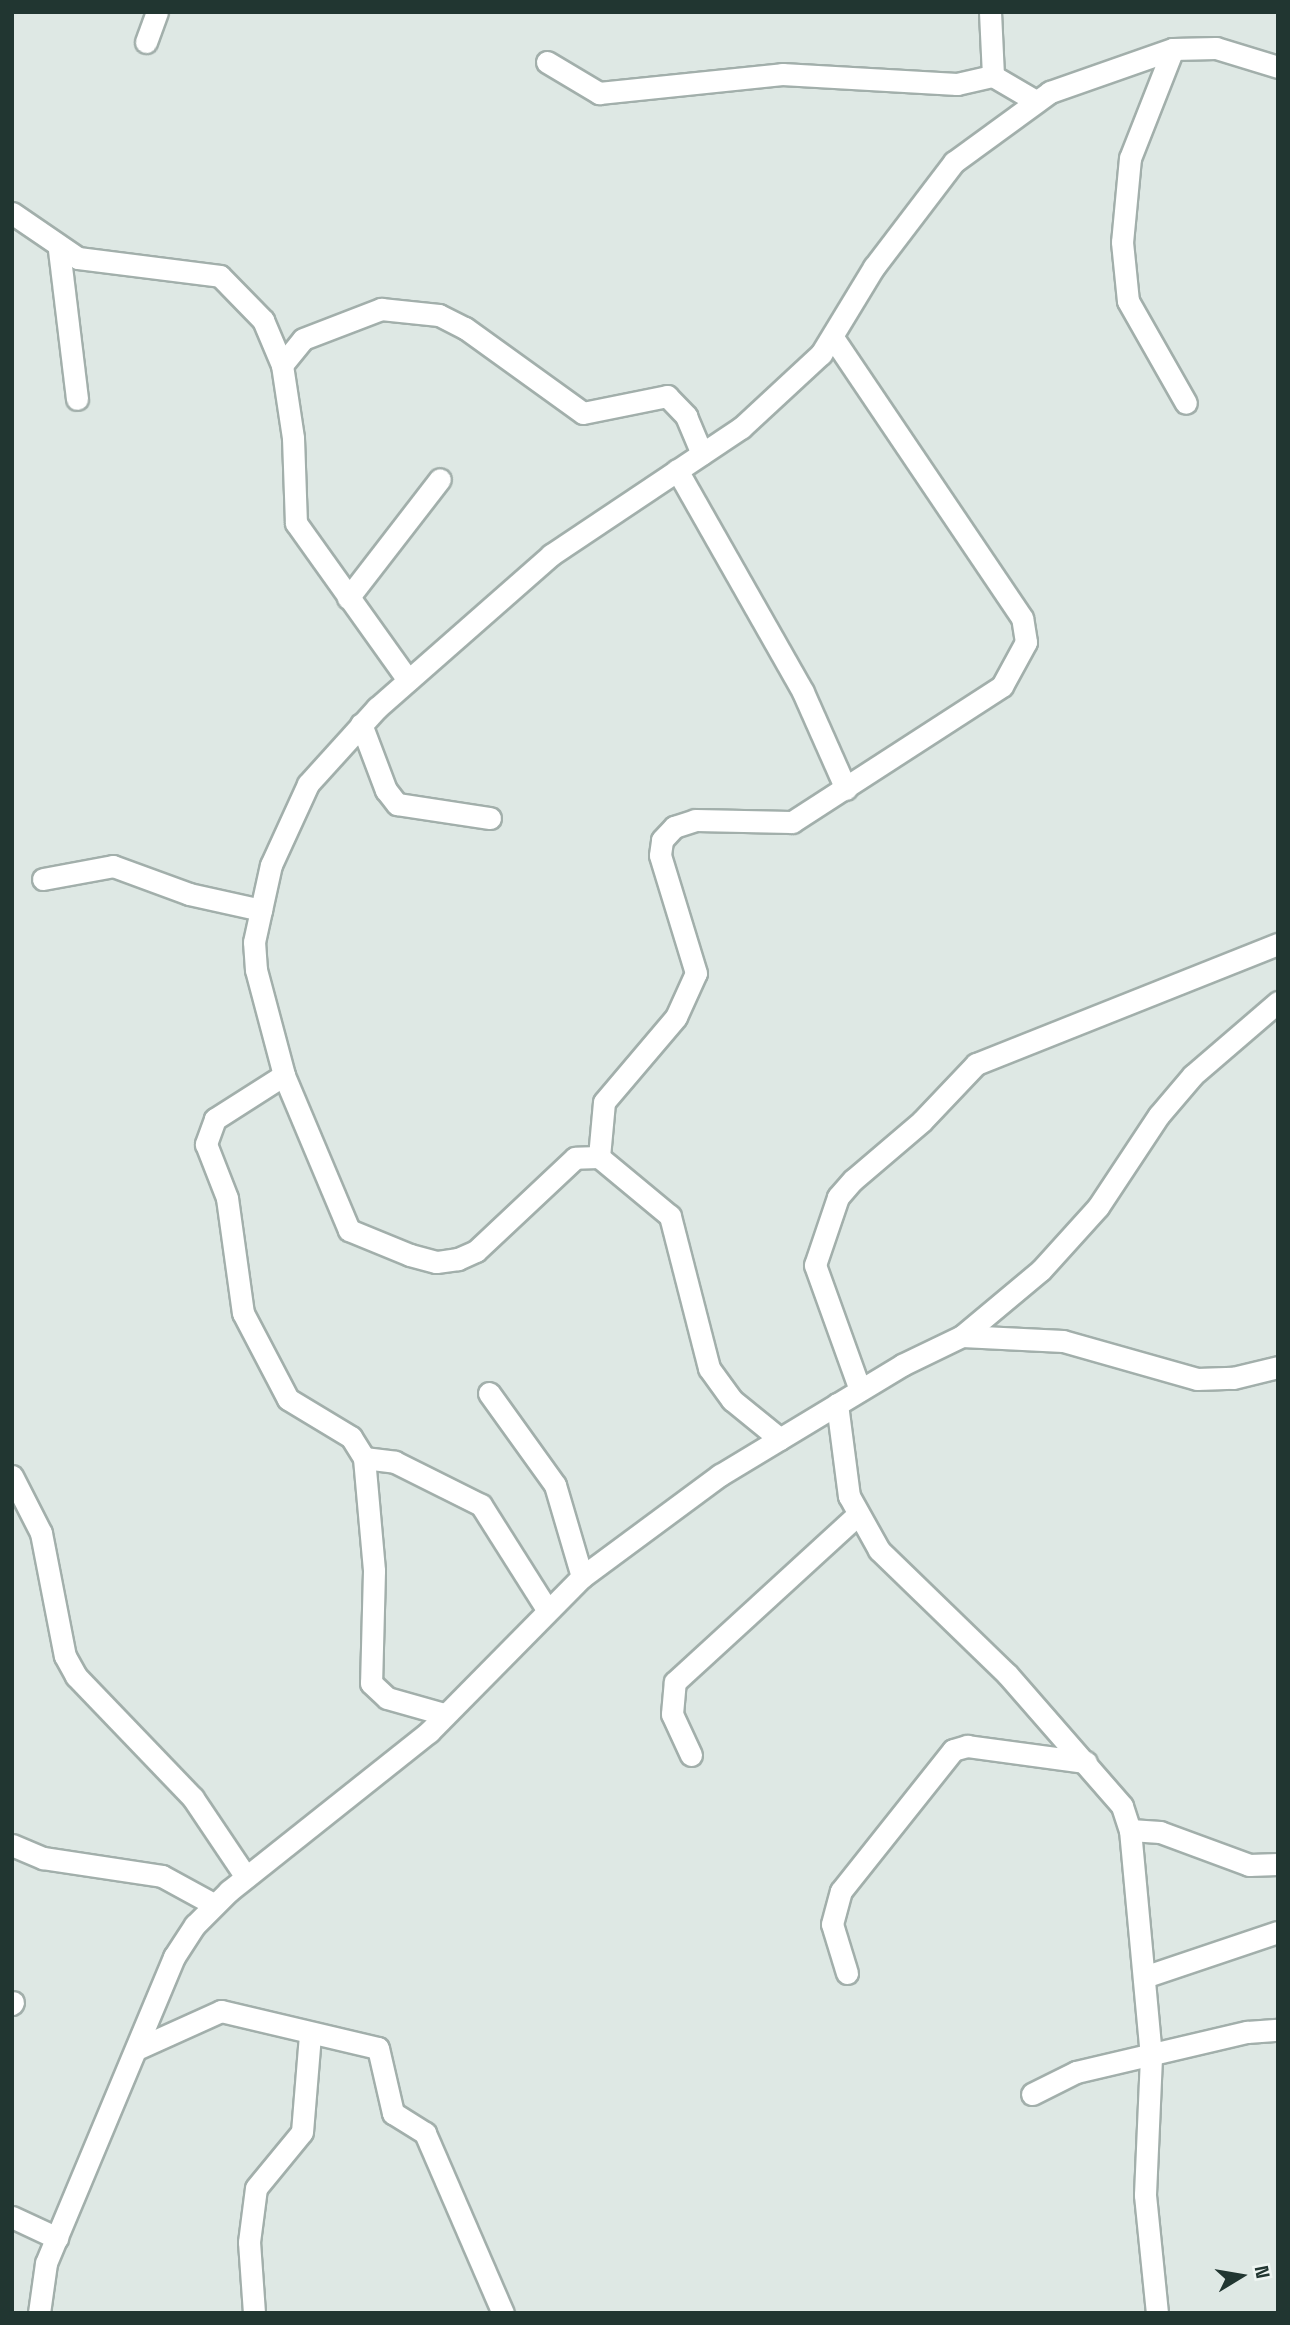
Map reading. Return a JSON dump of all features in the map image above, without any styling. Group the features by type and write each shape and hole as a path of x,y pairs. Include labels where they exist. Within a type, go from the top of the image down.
{"street":[{"path":"145,42 157,12"},
{"path":"990,12 992,76"},
{"path":"780,1438 732,1400 714,1377 670,1216 599,1157 575,1158 476,1251 436,1262 410,1255 349,1230 284,1074 256,970 261,911 271,866 308,783 361,724 551,555 754,416 834,339 874,267 934,182 1034,100 1173,49 1216,48 1278,67"},
{"path":"1173,49 1130,158 1122,242 1128,301 1186,403"},
{"path":"547,62 599,93 782,74 957,84 992,76 1034,100"},
{"path":"12,213 59,250 78,258 220,276 268,326 282,365 293,438 296,523 408,680"},
{"path":"59,250 77,399"},
{"path":"282,365 303,339 381,309 439,315 465,328 583,413 667,396 681,409 702,454"},
{"path":"599,1157 604,1102 676,1017 696,974 660,855 662,840 674,827 695,820 792,822 1002,686 1016,670 1027,630 834,339"},
{"path":"677,470 803,692 846,789"},
{"path":"348,598 440,479"},
{"path":"361,724 386,790 397,804 490,818"},
{"path":"43,879 113,866 188,894 261,911"},
{"path":"860,1390 815,1265 838,1197 853,1180 922,1121 976,1064 1278,944"},
{"path":"39,2313 40,2283 57,2238 139,2048 174,1957 215,1905 246,1877 375,1778 444,1714 546,1608 582,1577 720,1475 860,1390 962,1336 1063,1248 1193,1075 1278,1002"},
{"path":"284,1074 215,1119 206,1144 226,1198 249,1330 288,1399 351,1437 364,1458 374,1571 370,1683 387,1698 444,1714"},
{"path":"962,1336 1063,1341 1197,1380 1278,1367"},
{"path":"489,1393 555,1485 582,1577"},
{"path":"836,1404 856,1516 879,1550 1007,1674 1122,1806 1130,1830 1152,2057 1145,2195 1157,2313"},
{"path":"364,1458 395,1462 481,1505 546,1608"},
{"path":"12,1476 41,1532 65,1656 76,1676 192,1798 246,1877"},
{"path":"691,1755 672,1714 675,1682 856,1516"},
{"path":"847,1973 832,1924 841,1891 953,1750 967,1746 1086,1762"},
{"path":"1130,1830 1160,1832 1249,1865 1278,1864"},
{"path":"12,1845 43,1858 162,1876 215,1905"},
{"path":"1144,1977 1278,1932"},
{"path":"139,2048 221,2011 310,2035 378,2048 393,2113 425,2133 503,2313"},
{"path":"1032,2094 1076,2072 1152,2057 1247,2032 1278,2030"},
{"path":"254,2313 249,2242 256,2188 302,2132 310,2035"},
{"path":"12,2217 57,2238"}]}
